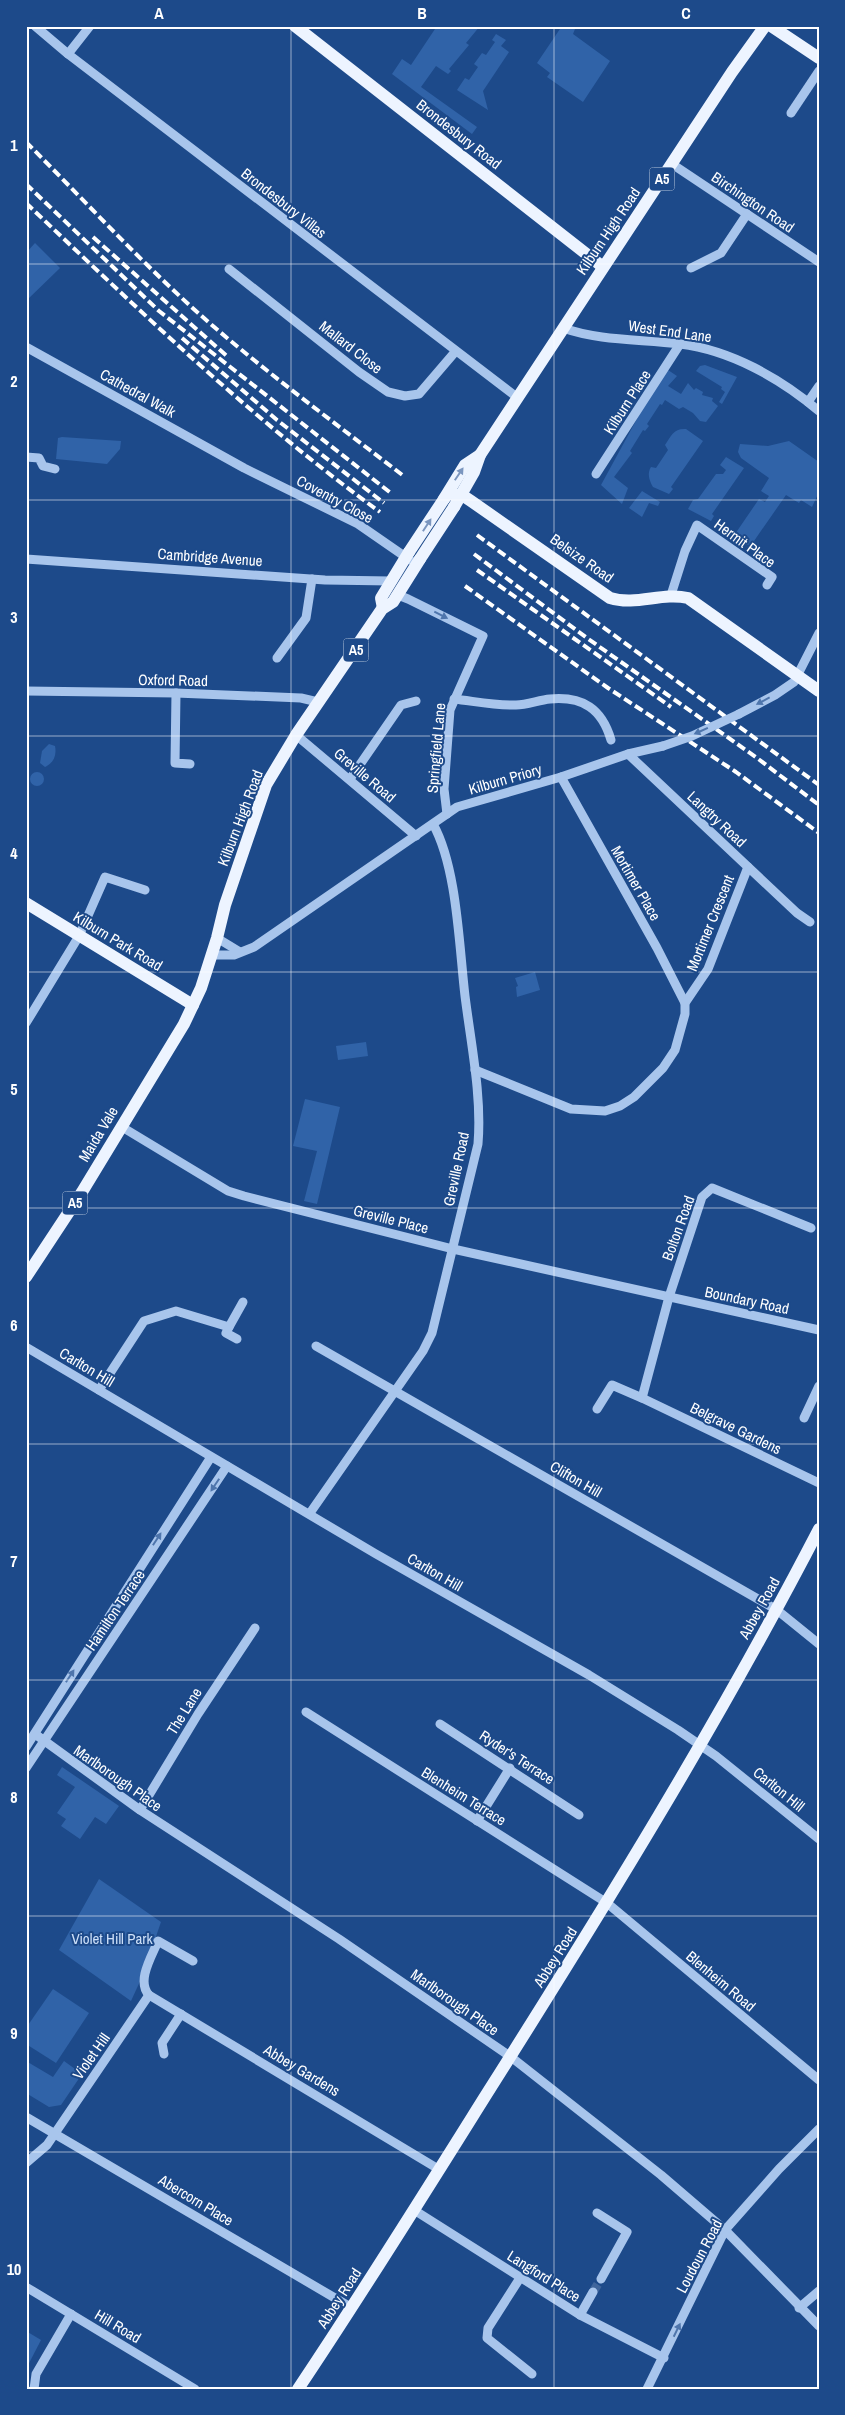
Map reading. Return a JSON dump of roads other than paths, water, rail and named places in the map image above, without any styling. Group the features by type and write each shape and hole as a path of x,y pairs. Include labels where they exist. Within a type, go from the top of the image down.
{"main road":[{"name":"Brondesbury Road","path":"295,26 603,267"},
{"name":"Kilburn High Road","path":"462,495 478,465 480,455 603,267 765,26"},
{"path":"771,26 819,58"},
{"name":"Kilburn High Road","path":"193,1005 212,955 224,906 266,785 296,735 383,608 391,605 398,595 412,561 449,503 465,465 480,455"},
{"path":"449,503 456,494 462,495"},
{"name":"Belsize Road","path":"462,495 610,598 628,601 671,596 688,598 819,691"},
{"path":"391,581 412,561"},
{"name":"Kilburn High Road","path":"383,608 381,598 391,581"},
{"name":"Kilburn Park Road","path":"26,903 193,1005"},
{"name":"Maida Vale","path":"26,1277 122,1127 193,1005"},
{"name":"Abbey Road","path":"298,2389 440,2170 607,1903 701,1745 777,1610 819,1529"}],"street":[{"name":"Brondesbury Villas","path":"35,26 68,54 455,352 518,398"},
{"path":"68,54 90,26"},
{"path":"791,113 819,71"},
{"name":"Birchington Road","path":"672,164 819,262"},
{"path":"691,268 721,253 747,214"},
{"name":"Mallard Close","path":"229,269 359,372 394,394 405,396 419,394 455,352"},
{"name":"West End Lane","path":"563,328 580,334 680,344 714,350 750,366 808,402 819,411"},
{"name":"Kilburn Place","path":"596,474 680,344"},
{"name":"Cathedral Walk","path":"26,347 236,464"},
{"path":"808,402 819,386"},
{"path":"26,457 39,458 43,466 55,469"},
{"name":"Coventry Close","path":"236,464 358,524 412,561"},
{"name":"Hermit Place","path":"671,596 685,550 697,525 772,577 767,585"},
{"name":"Cambridge Avenue","path":"26,559 312,579 391,581"},
{"path":"277,658 306,618 312,579"},
{"name":"Springfield Lane","path":"398,595 483,636 450,710 444,789 447,814"},
{"name":"Kilburn Priory","path":"212,955 234,955 254,947 457,807 561,777 628,754 663,746 692,736 739,714 787,687 797,674 819,633"},
{"name":"Oxford Road","path":"26,691 176,693 301,698 318,702"},
{"path":"176,693 175,763 190,764"},
{"path":"454,699 516,706 551,699 579,700 594,710 606,723 611,740"},
{"path":"350,779 401,705 416,701"},
{"name":"Greville Road","path":"296,735 416,836"},
{"name":"Langtry Road","path":"628,754 788,904 810,922"},
{"name":"Mortimer Place","path":"561,777 654,941 685,1003"},
{"name":"Greville Road","path":"310,1513 423,1351 432,1333 478,1144 479,1130 474,1070 448,860 433,824"},
{"name":"Mortimer Crescent","path":"474,1070 571,1109 590,1112 605,1111 620,1106 634,1097 663,1068 674,1050 685,1014 685,1003 708,969 748,867"},
{"path":"26,1023 79,936 105,877 145,890"},
{"path":"217,938 240,952"},
{"name":"Greville Place","path":"122,1127 235,1194 453,1249 669,1297"},
{"name":"Bolton Road","path":"669,1297 702,1197 712,1188 811,1228"},
{"path":"642,1398 669,1297"},
{"name":"Boundary Road","path":"669,1297 819,1330"},
{"path":"237,1339 226,1333 242,1302"},
{"path":"99,1390 144,1321 176,1311 229,1327"},
{"name":"Clifton Hill","path":"316,1346 777,1610 819,1644"},
{"name":"Carlton Hill","path":"26,1347 211,1457 310,1513 376,1554 589,1675 701,1745 819,1839"},
{"name":"Belgrave Gardens","path":"597,1409 612,1385 819,1483"},
{"path":"804,1418 819,1386"},
{"name":"Hamilton Terrace","path":"26,1747 211,1457"},
{"name":"Hamilton Terrace","path":"26,1768 227,1466"},
{"name":"The Lane","path":"140,1810 198,1714 254,1628"},
{"name":"Blenheim Terrace","path":"306,1712 607,1903"},
{"name":"Ryder's Terrace","path":"440,1724 510,1768 579,1815"},
{"name":"Marlborough Place","path":"35,1734 140,1810 339,1939 511,2057 661,2174 725,2230 799,2308 819,2326"},
{"path":"477,1821 510,1768"},
{"name":"Blenheim Road","path":"607,1903 819,2080"},
{"path":"149,1995 144,1990 143,1982 158,1940 193,1961"},
{"name":"Abbey Gardens","path":"149,1995 440,2170"},
{"name":"Violet Hill","path":"26,2163 47,2145 149,1995"},
{"path":"164,2054 162,2043 181,2014"},
{"name":"Abercorn Place","path":"26,2117 352,2308"},
{"name":"Loudoun Road","path":"647,2389 664,2358 725,2230 778,2169 819,2130"},
{"name":"Langford Place","path":"414,2210 580,2315 664,2358"},
{"path":"598,2213 627,2232 601,2279"},
{"path":"520,2278 488,2328 487,2338 532,2374"},
{"name":"Hill Road","path":"26,2287 195,2389"},
{"path":"799,2308 819,2291"},
{"path":"580,2315 593,2292"},
{"path":"34,2389 36,2374 72,2314"}],"tunnel":[{"path":"593,2292 601,2279"}],"railway":[{"path":"26,142 141,259 213,326 284,384 405,477"},
{"path":"26,184 159,311 392,494"},
{"path":"26,203 198,364 287,440 380,512"},
{"path":"93,237 229,358"},
{"path":"182,338 277,420 384,503"},
{"path":"477,535 819,785"},
{"path":"474,554 587,638 757,758 819,805"},
{"path":"477,570 671,707"},
{"path":"465,586 608,688 736,772 819,833"}],"park label":[{"name":"Violet Hill Park","path":"112,1938"}]}
